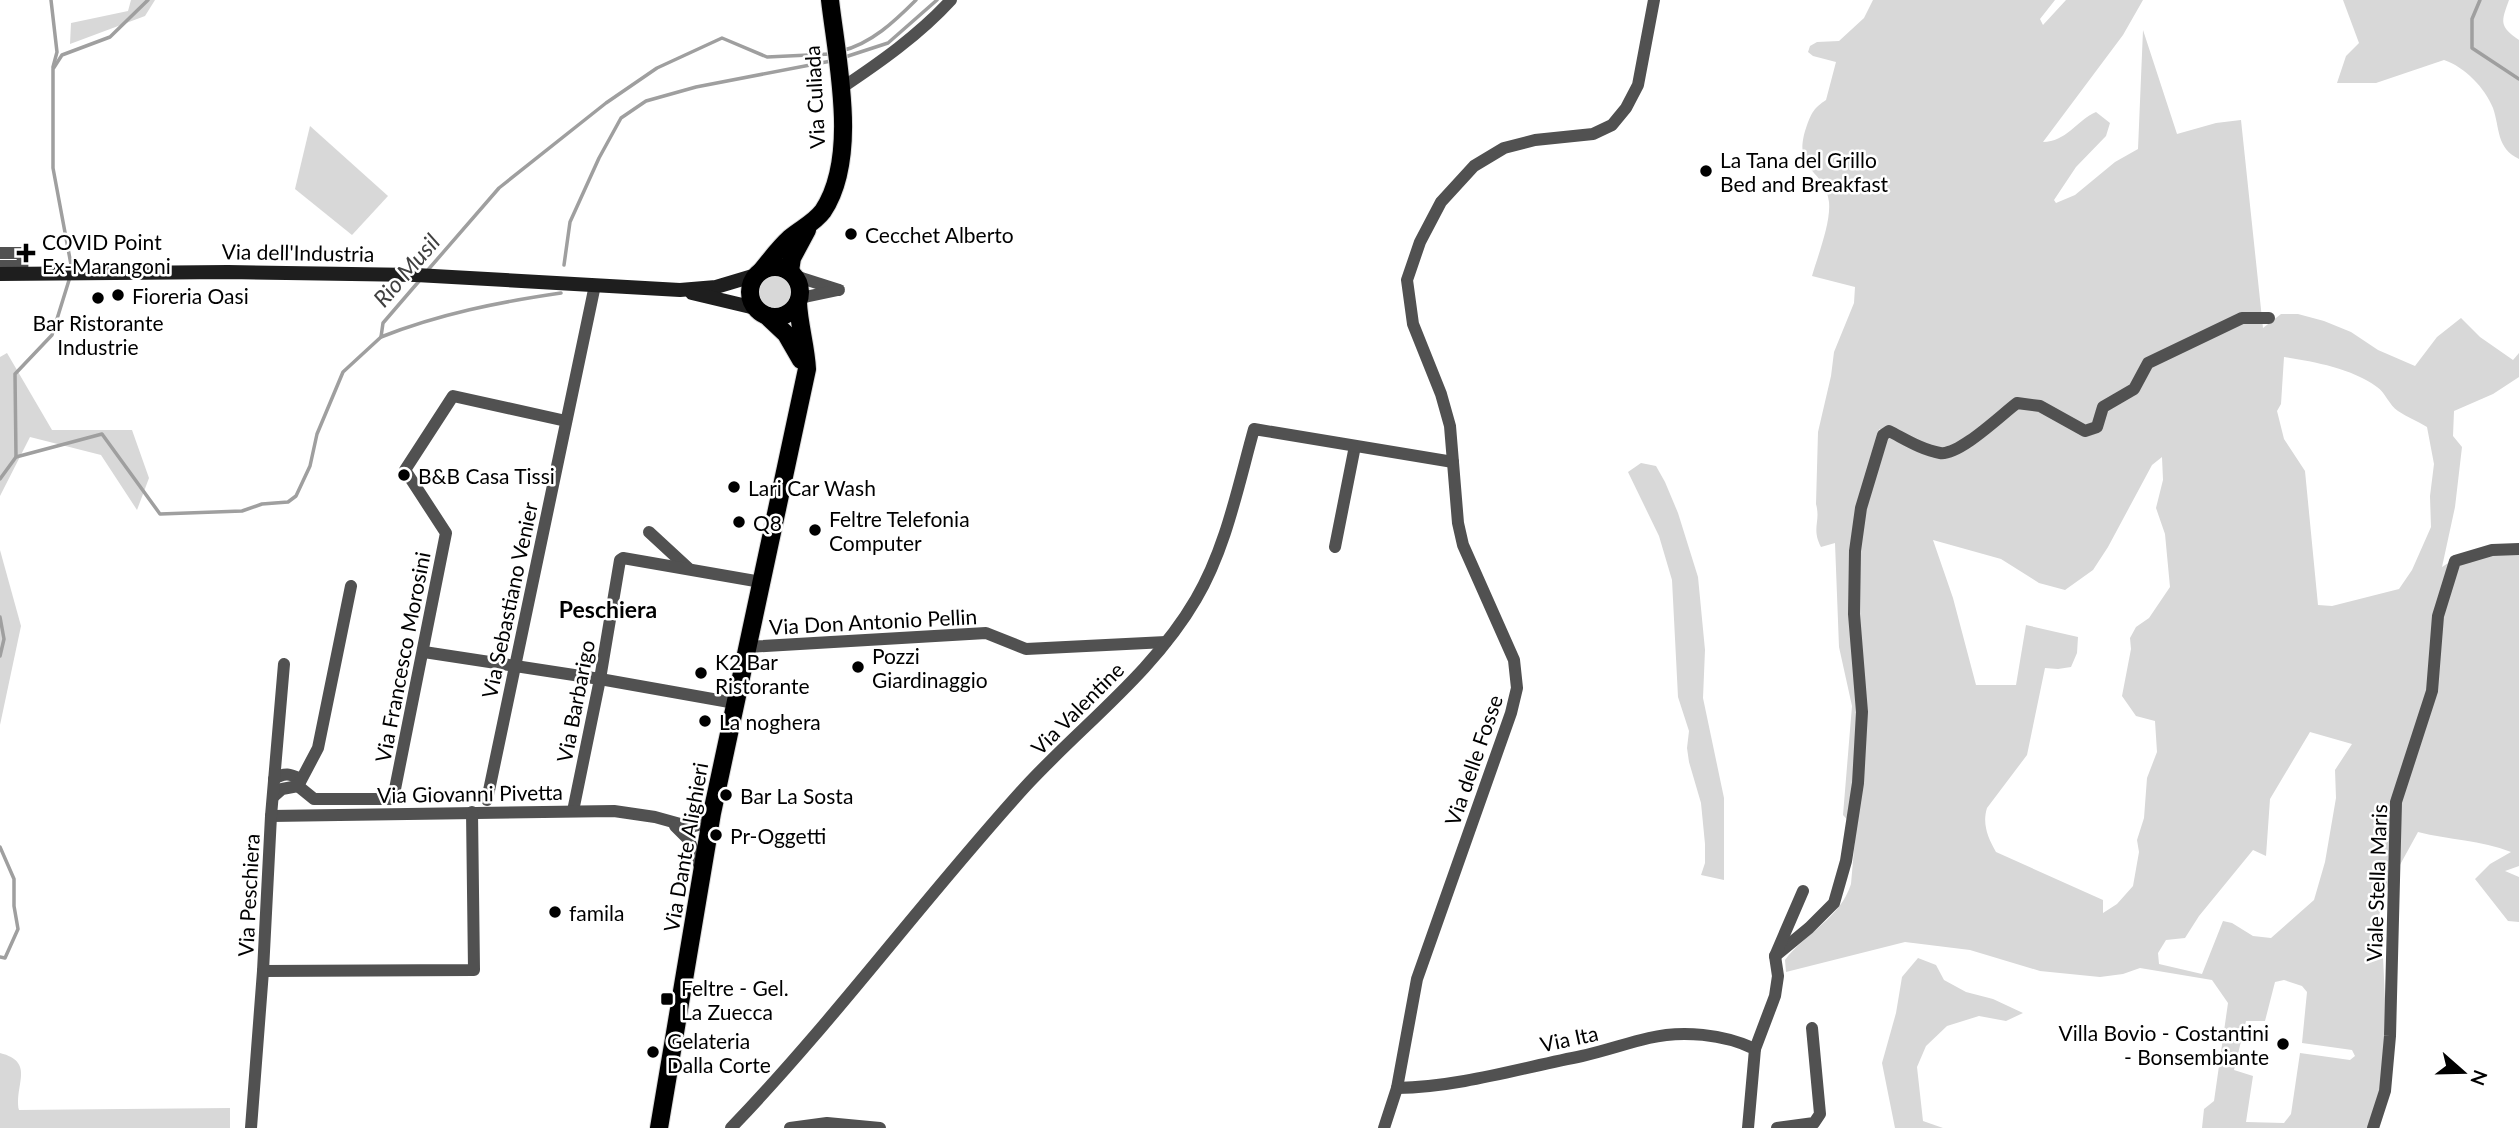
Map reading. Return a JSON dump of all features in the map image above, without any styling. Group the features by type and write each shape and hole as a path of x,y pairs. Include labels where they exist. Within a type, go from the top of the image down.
{"main road":[{"name":"Via Culiada","path":"792,274 797,246 828,201 838,171 841,146 839,82 830,0"},
{"name":"Via Culiada","path":"759,273 783,244 810,225"},
{"path":"761,312 785,315 799,300 800,289 792,274 776,267 759,273 750,288 752,302 761,312 786,334 807,369"},
{"name":"Via Dante Alighieri","path":"659,1128 712,813 807,369 799,322 799,300"}],"street":[{"path":"839,82 872,68 932,21 951,0"},
{"name":"Via delle Fosse","path":"1384,1128 1396,1088 1417,979 1511,713 1517,688 1514,660 1463,545 1458,523 1450,426 1441,394 1413,324 1407,280 1420,242 1441,202 1474,166 1504,148 1535,140 1593,134 1612,125 1626,108 1637,85 1654,0"},
{"path":"0,253 23,253 22,270"},
{"path":"0,266 22,270"},
{"path":"0,280 22,270"},
{"name":"Via dell'Industria","path":"0,274 22,270 54,273 416,275 680,290 716,287 759,273"},
{"path":"792,274 839,290 799,300"},
{"name":"Via Sebastiano Venier","path":"487,800 595,285"},
{"name":"Via dell'Industria","path":"680,290 761,312"},
{"path":"1774,956 1809,929 1833,903 1846,861 1858,783 1862,712 1854,614 1855,551 1861,508 1882,435 1889,431 1927,450 1943,454 1959,449 2017,403 2040,406 2085,430 2097,427 2103,407 2134,389 2148,363 2242,318 2269,318"},
{"name":"Via Francesco Morosini","path":"300,783 314,799 393,799 446,533 405,470 453,396 566,421"},
{"name":"Via Valentine","path":"731,1128 1026,786 1138,675 1166,642 1195,601 1213,567 1254,429 1453,462"},
{"path":"1335,547 1355,446"},
{"path":"649,532 688,569 761,582"},
{"name":"Viale Stella Maris","path":"2373,1128 2385,1091 2390,1036 2396,802 2432,691 2438,616 2455,561 2492,550 2519,549"},
{"name":"Via Barbarigo","path":"573,811 600,679 620,560 623,558 688,569"},
{"path":"273,797 282,789 300,783 318,748 351,586"},
{"name":"Via Don Antonio Pellin","path":"747,647 986,633 1026,649 1166,642"},
{"path":"424,652 600,679 735,704"},
{"name":"Via Peschiera","path":"251,1128 271,816 284,664"},
{"path":"274,779 282,774 290,774 300,783"},
{"path":"263,971 474,970 472,812"},
{"name":"Via Giovanni Pivetta","path":"271,816 628,812 686,826"},
{"path":"686,826 701,824 712,813"},
{"path":"669,821 689,841 703,867"},
{"path":"686,826 701,843 703,867"},
{"path":"1748,1128 1752,1047 1775,996 1778,976 1774,956 1803,891"},
{"path":"1777,1128 1814,1123 1821,1114 1812,1028"},
{"name":"Via Ita","path":"1396,1088 1455,1083 1669,1034 1714,1037 1752,1047"},
{"path":"790,1128 827,1123 880,1128"}],"shaded area":[{"path":"131,0 155,0 145,16 70,44 71,23 128,11"},
{"path":"1873,0 2055,0 2040,19 2043,25 2066,0 2143,0 2123,35 2043,142 2058,139 2096,112 2110,123 2106,136 2076,167 2054,200 2056,203 2075,195 2115,162 2138,149 2143,30 2177,134 2216,123 2241,120 2263,328 2281,314 2298,314 2351,332 2378,350 2415,366 2437,337 2461,318 2480,337 2513,360 2519,353 2519,377 2493,394 2454,411 2453,436 2462,447 2455,507 2442,567 2459,556 2519,549 2519,866 2505,871 2519,877 2519,922 2508,921 2475,879 2490,864 2511,852 2418,832 2384,894 2376,929 2383,957 2386,1020 2392,1054 2373,1128 2202,1128 2204,1109 2214,1101 2228,1003 2212,980 2140,968 2123,974 2100,977 2040,971 1970,950 1905,942 1786,972 1785,960 1839,907 1851,884 1864,703 1857,620 1858,564 1868,490 1882,440 1889,432 1879,429 1880,435 1870,462 1854,564 1853,620 1860,703 1852,825 1843,815 1852,706 1839,647 1835,543 1821,547 1816,530 1816,504 1818,432 1834,352 1854,303 1855,287 1812,276 1826,229 1829,202 1821,182 1805,161 1803,141 1814,111 1826,100 1836,62 1813,56 1808,52 1810,46 1817,42 1839,41 1864,18","holes":["2284,357 2332,367 2367,380 2380,389 2398,411 2427,427 2434,464 2430,496 2431,527 2412,570 2399,589 2332,606 2318,605 2305,471 2284,439 2277,411 2281,404","2162,457 2163,480 2156,508 2165,534 2170,587 2149,618 2136,627 2130,638 2131,649 2122,696 2136,716 2155,721 2157,752 2147,778 2144,818 2137,840 2139,852 2133,886 2117,904 2103,913 2103,900 1996,852 1986,825 1987,808 2027,755 2045,668 2071,667 2077,653 2078,637 2026,625 2016,685 1976,685 1953,598 1933,540 2001,559 2039,583 2065,590 2093,570 2152,465","2310,732 2352,744 2335,770 2336,798 2325,862 2314,900 2271,938 2253,936 2232,923 2223,921 2202,974 2159,964 2158,953 2166,940 2185,938 2199,916 2253,850 2266,856 2270,799","2284,980 2302,986 2307,992 2302,1043 2352,1050 2355,1056 2350,1060 2300,1053 2291,1114 2284,1123 2246,1122 2253,1076 2234,1070 2246,1021 2265,1021 2275,982"]},
{"path":"2343,0 2509,0 2503,19 2505,27 2519,40 2519,159 2506,149 2493,108 2485,93 2467,73 2452,63 2444,60 2376,83 2337,83 2346,56 2359,43"},
{"path":"310,126 388,196 352,235 295,189"},
{"path":"775,269 784,270 791,276 797,283 797,301 791,308 784,314 775,315 766,314 759,308 753,301 752,292 753,283 759,276 766,270"},
{"path":"7,353 52,430 132,430 149,478 137,510 101,455 30,437 0,496 0,357"},
{"path":"1641,463 1656,466 1665,482 1678,513 1698,577 1705,650 1703,698 1724,798 1724,880 1701,875 1705,863 1705,844 1701,803 1689,762 1689,731 1678,697 1672,580 1659,536 1628,472"},
{"path":"0,550 21,626 0,725"},
{"path":"1918,958 1936,965 1944,980 1966,992 1993,999 2023,1013 2006,1021 1979,1016 1947,1026 1926,1046 1917,1067 1923,1121 1943,1128 1895,1128 1882,1063 1896,1013 1902,977"},
{"path":"0,1053 11,1057 21,1068 19,1110 230,1108 230,1128 0,1128"}],"waterway":[{"path":"51,0 57,52 53,67"},
{"path":"72,270 53,168 53,69 62,55 110,37 148,0"},
{"name":"Rio Musil","path":"841,51 872,37 891,24 916,0"},
{"path":"842,58 888,43 937,0"},
{"path":"2480,0 2472,19 2472,48 2519,79"},
{"name":"Rio Musil","path":"427,271 499,188 606,103 657,68 722,38 767,57 830,54"},
{"path":"564,265 570,222 599,158 621,118 646,101 696,87 831,61"},
{"path":"16,457 15,374 52,335 70,277"},
{"name":"Rio Musil","path":"0,479 16,457 102,434 160,514 242,511 262,504 288,502 296,496 310,466 317,434 343,372 381,337 383,323 420,280"},
{"path":"381,337 470,310 561,293"},
{"name":"Rio Musil","path":"0,617 4,639 0,656"},
{"name":"Rio Musil","path":"0,847 14,879 14,906 18,929 5,958 0,957"}],"place":[{"name":"La Tana del Grillo Bed and Breakfast","path":"1706,171"},
{"name":"Cecchet Alberto","path":"851,234"},
{"name":"COVID Point Ex-Marangoni","path":"26,253"},
{"name":"Fioreria Oasi","path":"118,295"},
{"name":"Bar Ristorante Industrie","path":"98,298"},
{"name":"B&B Casa Tissi","path":"404,475"},
{"name":"Lari Car Wash","path":"734,487"},
{"name":"Q8","path":"739,522"},
{"name":"Feltre Telefonia Computer","path":"815,530"},
{"name":"Pozzi Giardinaggio","path":"858,667"},
{"name":"K2 Bar Ristorante","path":"701,673"},
{"name":"La noghera","path":"705,721"},
{"name":"Bar La Sosta","path":"726,795"},
{"name":"Pr-Oggetti","path":"716,835"},
{"name":"famila","path":"555,912"},
{"name":"Feltre - Gel. La Zuecca","path":"667,999"},
{"name":"Villa Bovio - Costantini - Bonsembiante","path":"2283,1044"},
{"name":"Gelateria Dalla Corte","path":"653,1052"}],"district":[{"name":"Peschiera","path":"608,609"}]}
